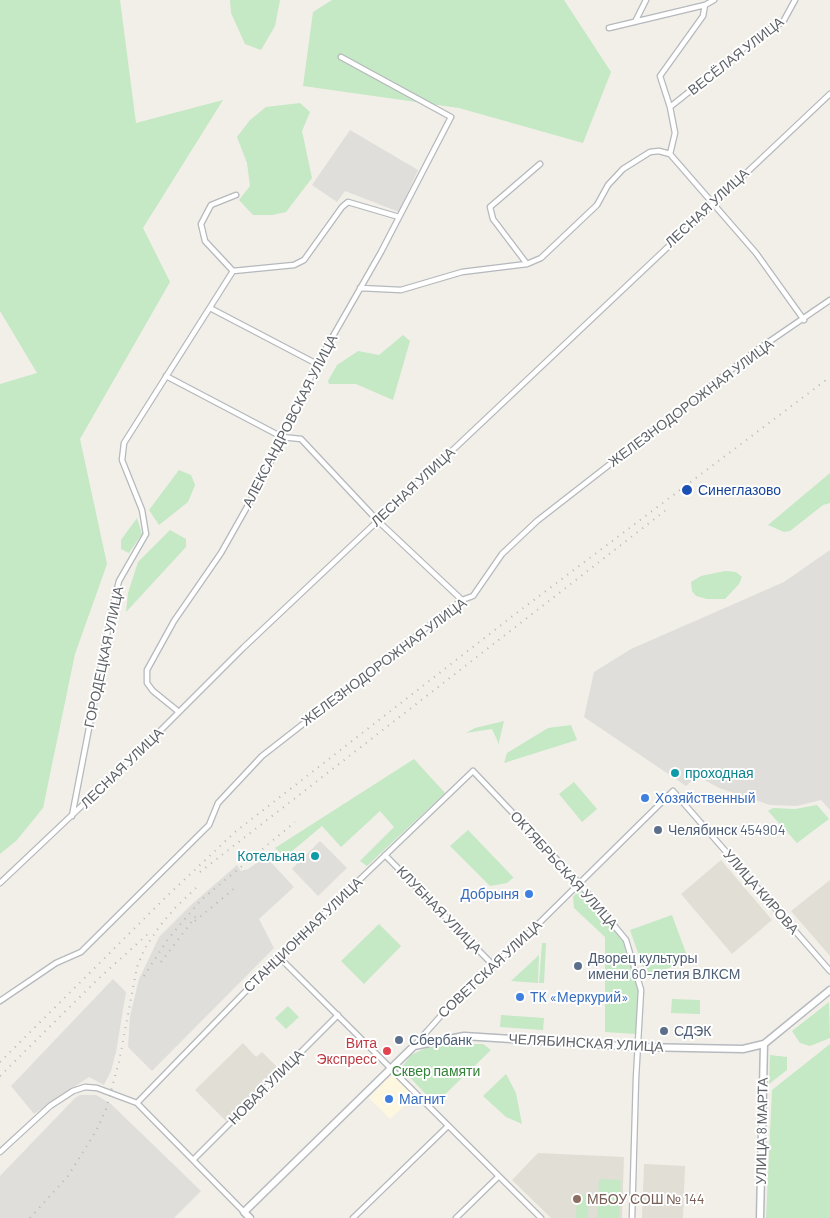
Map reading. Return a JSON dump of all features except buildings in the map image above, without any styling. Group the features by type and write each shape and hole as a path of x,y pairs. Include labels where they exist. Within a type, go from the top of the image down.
{"street":[{"path":"635,22 646,0"},
{"path":"609,28 705,5 714,0"},
{"name":"ВЕСЁЛАЯ УЛИЦА","path":"670,106 763,33 783,22 795,0"},
{"path":"670,154 675,132 670,106 660,76 703,16 705,5"},
{"name":"АЛЕКСАНДРОВСКАЯ УЛИЦА","path":"179,712 153,691 147,682 147,670 174,620 221,553 260,484 317,364 399,217 451,118 341,57"},
{"name":"ЛЕСНАЯ УЛИЦА","path":"0,883 72,816 378,520 830,94"},
{"path":"360,288 402,290 462,272 527,264 542,258 597,205 608,184 622,169 650,152 660,151 670,154 756,253 804,320"},
{"path":"527,264 493,219 490,206 540,164"},
{"path":"236,195 211,205 202,224 204,241 233,271 294,265 304,260 342,207 348,202 399,217"},
{"name":"ГОРОДЕЦКАЯ УЛИЦА","path":"72,816 119,581 146,534 142,510 122,460 124,444 233,271"},
{"name":"ЖЕЛЕЗНОДОРОЖНАЯ УЛИЦА","path":"0,1001 56,963 81,952 208,824 218,803 262,756 462,600 473,596 502,554 537,521 754,352 804,320 830,300"},
{"path":"210,308 317,364"},
{"path":"166,376 282,437 301,439 378,520 462,600"},
{"name":"СТАНЦИОННАЯ УЛИЦА","path":"137,1103 279,957 473,770"},
{"name":"ОКТЯБРЬСКАЯ УЛИЦА","path":"473,770 580,884 626,940 641,990 632,1218"},
{"name":"СОВЕТСКАЯ УЛИЦА","path":"244,1212 414,1046 454,1000 580,884 673,791"},
{"name":"УЛИЦА КИРОВА","path":"673,791 830,972"},
{"name":"КЛУБНАЯ УЛИЦА","path":"386,855 493,965"},
{"path":"279,957 541,1218"},
{"name":"ЧЕЛЯБИНСКАЯ УЛИЦА","path":"414,1046 464,1036 638,1047 743,1049 764,1044 830,991"},
{"name":"НОВАЯ УЛИЦА","path":"193,1160 338,1015"},
{"name":"УЛИЦА 8 МАРТА","path":"760,1218 764,1044"},
{"path":"0,1152 50,1106 73,1091 97,1088 137,1103 250,1218"},
{"path":"353,1218 448,1126"},
{"path":"456,1218 498,1177"}],"shaded area":[{"path":"350,130 418,170 399,212 345,191 337,202 312,185"},
{"path":"830,550 830,810 821,800 797,806 770,805 719,788 697,776 686,786 584,717 594,672 631,649 784,582"},
{"path":"320,841 347,868 318,896 292,869"},
{"path":"266,857 294,887 259,919 274,948 152,1071 128,1047 130,1016 139,979 159,937 191,905 237,865 241,871 248,869"},
{"path":"721,860 772,920 732,954 681,894"},
{"path":"830,880 830,956 791,911"},
{"path":"113,979 126,992 116,1052 111,1071 104,1085 89,1077 34,1114 11,1086"},
{"path":"243,1043 256,1057 262,1052 278,1068 226,1121 195,1090"},
{"path":"392,1074 414,1097 390,1119 369,1098"},
{"path":"80,1095 96,1095 111,1104 201,1191 174,1218 0,1218 0,1176"},
{"name":"МБОУ СОШ № 144","path":"538,1153 624,1157 622,1218 551,1218 512,1180"},
{"path":"644,1164 685,1166 683,1218 642,1218"}],"green space":[{"path":"0,0 120,0 136,123 223,100 143,228 170,282 80,439 107,564 75,654 43,808 17,840 0,854 0,384 37,373 0,311"},
{"path":"230,0 280,0 275,26 261,50 245,44 231,13"},
{"path":"332,0 564,0 611,72 583,143 459,108 303,86 313,12"},
{"path":"300,103 310,112 302,131 312,178 286,212 272,215 253,215 239,200 250,186 247,163 237,137 250,120 266,107"},
{"path":"403,335 410,341 393,400 356,384 329,384 328,381 337,365 358,351 379,355"},
{"path":"179,470 191,475 195,485 188,502 159,525 149,510"},
{"path":"830,473 830,503 823,505 790,531 784,532 768,525"},
{"path":"137,518 142,534 129,553 121,549 121,540"},
{"path":"170,530 186,539 186,547 126,612 128,593 138,562"},
{"path":"725,571 736,572 742,577 739,584 725,599 707,599 696,596 692,591 691,582 701,576"},
{"path":"504,721 498,746 492,729 466,733 475,728"},
{"path":"571,725 577,740 504,763 507,753 548,728"},
{"path":"414,759 445,793 367,866 360,861 394,827 380,811 341,847 322,826 285,857 275,848"},
{"path":"574,782 597,809 582,822 559,794"},
{"path":"817,805 829,819 797,843 768,811 773,808 795,809"},
{"path":"468,830 514,877 507,883 490,886 450,846"},
{"path":"580,889 623,942 638,990 636,1034 605,1032 605,937 574,908 573,897"},
{"path":"672,915 689,961 646,976 630,930"},
{"path":"379,924 401,946 364,984 341,961"},
{"path":"542,943 546,943 544,983 539,983"},
{"path":"539,955 538,983 511,981"},
{"path":"672,999 700,1000 700,1014 671,1013"},
{"path":"829,1002 830,1038 810,1046 800,1043 792,1031"},
{"path":"288,1006 299,1017 286,1029 275,1018"},
{"path":"501,1015 544,1018 543,1030 500,1027"},
{"name":"Сквер памяти","path":"452,1044 483,1044 491,1050 435,1104 401,1068 411,1055 426,1048"},
{"path":"830,1044 830,1218 766,1218 772,1090"},
{"path":"770,1055 787,1057 787,1070 769,1084"},
{"path":"506,1074 516,1093 522,1124 506,1117 483,1096"},
{"path":"599,1179 621,1180 619,1218 597,1218"},
{"path":"577,1195 589,1195 588,1218 576,1218"}],"railway":[{"path":"0,1062 166,897 235,832 514,615 830,377"},
{"path":"200,872 666,510"},
{"path":"144,976 168,939 201,900 295,822"},
{"path":"30,1218 68,1176 96,1131 106,1109 119,1062 137,967 145,948 175,908 199,885"},
{"path":"195,921 235,888"},
{"path":"161,962 199,912"},
{"path":"0,1076 97,980 150,932"}],"place":[{"name":"Синеглазово","path":"687,490"},
{"name":"проходная","path":"675,773"},
{"name":"Хозяйственный","path":"645,798"},
{"name":"Челябинск 454904","path":"658,830"},
{"name":"Котельная","path":"315,856"},
{"name":"Добрыня","path":"529,894"},
{"name":"Дворец культуры имени 60-летия ВЛКСМ","path":"578,966"},
{"name":"ТК «Меркурий»","path":"520,997"},
{"name":"СДЭК","path":"664,1031"},
{"name":"Сбербанк","path":"399,1040"},
{"name":"Вита Экспресс","path":"387,1051"},
{"name":"Магнит","path":"389,1099"},
{"name":"МБОУ СОШ № 144","path":"577,1199"}]}
